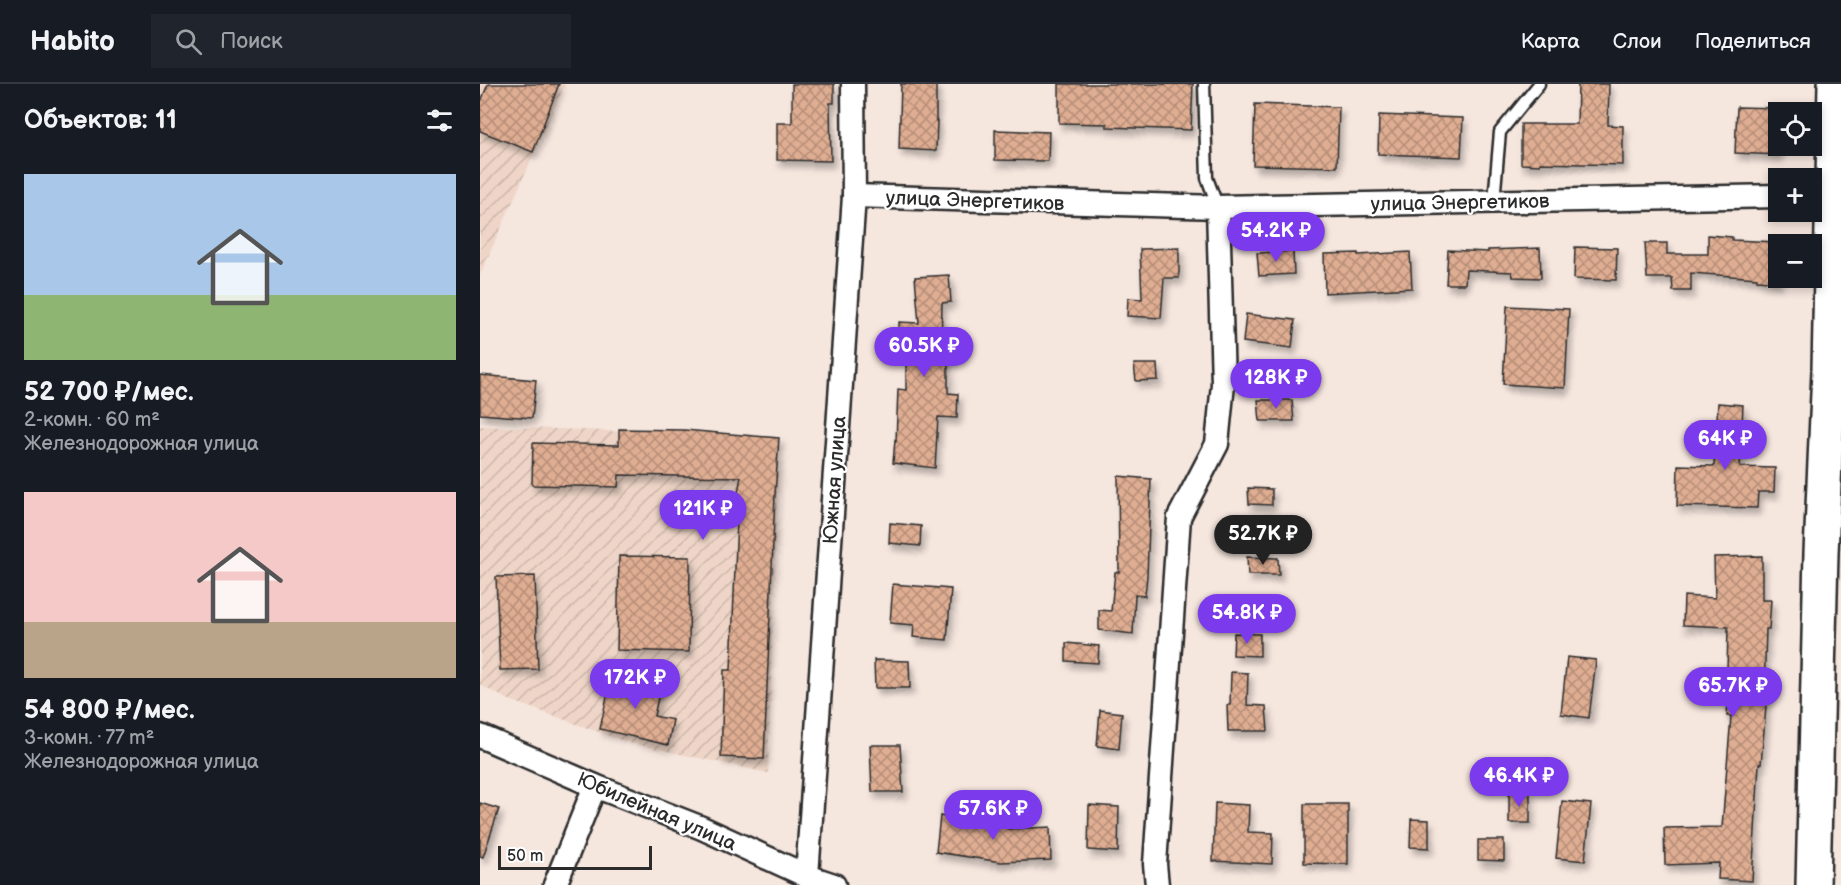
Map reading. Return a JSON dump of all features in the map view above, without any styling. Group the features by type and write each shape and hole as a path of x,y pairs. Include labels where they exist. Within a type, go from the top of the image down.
{"main road":[{"path":"1813,885 1821,554 1829,370 1829,195 1835,84"}],"street":[{"name":"Южная улица","path":"807,876 854,196 853,84"},
{"name":"улица Энергетиков","path":"854,196 1218,207 1768,196"},
{"path":"1157,885 1155,864 1179,517 1217,444 1223,384 1218,207"},
{"name":"Юбилейная улица","path":"480,736 595,786 702,828 807,876 834,885"},
{"path":"555,885 595,786"}],"lane":[{"path":"1204,84 1207,178 1218,207"},
{"path":"1494,201 1500,132 1539,84"}],"shaded area":[{"path":"480,84 565,84 480,275"},
{"path":"480,426 779,438 768,773 629,743 507,699 480,685"}],"building":[{"path":"488,84 559,84 533,152 480,131 480,104"},
{"path":"792,84 834,84 834,103 830,103 831,161 777,160 777,123 792,123"},
{"path":"901,84 936,84 936,151 899,149"},
{"path":"1059,84 1193,84 1191,130 1059,123"},
{"path":"1578,84 1609,84 1608,125 1623,126 1623,165 1521,164 1521,124 1577,124"},
{"path":"1255,104 1339,107 1337,167 1253,165"},
{"path":"1737,107 1768,108 1768,154 1735,153"},
{"path":"1379,115 1463,118 1461,157 1378,154"},
{"path":"995,130 1049,132 1048,161 995,160"},
{"path":"1708,235 1732,237 1732,240 1768,242 1768,281 1757,280 1757,278 1691,273 1691,291 1673,291 1672,278 1647,278 1645,243 1667,243 1667,254 1708,254"},
{"path":"1575,247 1617,248 1616,280 1574,279"},
{"path":"1179,248 1179,278 1164,278 1161,318 1127,316 1128,298 1142,299 1140,249"},
{"path":"1540,248 1541,278 1513,277 1512,272 1466,270 1465,284 1446,284 1448,250 1488,252 1488,250"},
{"path":"1293,251 1294,274 1259,276 1257,253"},
{"path":"1410,252 1412,288 1325,293 1324,254"},
{"path":"949,275 951,302 942,303 941,351 948,352 948,393 958,394 957,418 938,417 935,468 893,463 898,389 906,390 906,344 899,343 899,322 919,323 915,277"},
{"path":"1507,306 1569,309 1565,388 1503,384"},
{"path":"1246,314 1295,320 1292,348 1243,342"},
{"path":"1134,364 1157,364 1158,380 1136,381"},
{"path":"480,375 536,380 532,418 480,414"},
{"path":"1258,400 1292,400 1294,421 1260,421"},
{"path":"1718,403 1743,405 1740,467 1775,468 1774,492 1758,492 1757,508 1677,506 1678,465 1714,466"},
{"path":"619,429 684,430 779,438 764,759 721,757 724,670 731,670 738,492 741,477 619,475 618,487 532,485 533,443 619,445"},
{"path":"1118,476 1151,479 1145,596 1135,595 1133,634 1099,630 1099,610 1111,611 1115,572 1119,572"},
{"path":"1248,488 1272,489 1272,505 1249,504"},
{"path":"890,523 921,526 920,546 889,543"},
{"path":"619,556 690,557 689,652 617,650"},
{"path":"1762,556 1762,600 1771,600 1769,629 1766,629 1764,694 1767,694 1761,764 1759,764 1752,881 1718,879 1719,863 1665,865 1664,828 1722,827 1731,716 1727,716 1730,672 1727,672 1728,627 1683,625 1684,596 1715,598 1714,557"},
{"path":"1247,557 1278,558 1279,575 1248,575"},
{"path":"535,576 538,669 500,670 496,577"},
{"path":"893,584 951,589 947,640 913,637 914,625 890,623"},
{"path":"1234,633 1260,634 1260,656 1233,655"},
{"path":"1066,643 1099,646 1098,663 1066,661"},
{"path":"1567,657 1596,660 1589,718 1561,714"},
{"path":"874,660 909,661 910,688 875,688"},
{"path":"1231,672 1248,673 1247,705 1266,706 1268,731 1228,731 1227,705 1230,705"},
{"path":"612,673 661,684 654,716 673,720 668,745 600,729"},
{"path":"1100,710 1122,713 1119,749 1097,746"},
{"path":"870,745 900,745 903,792 872,792"},
{"path":"1509,792 1530,792 1530,823 1509,823"},
{"path":"1562,801 1591,804 1585,861 1556,858"},
{"path":"480,803 499,809 483,857 480,856"},
{"path":"1215,803 1249,805 1248,832 1273,833 1272,864 1213,861"},
{"path":"1304,804 1348,804 1348,864 1304,863"},
{"path":"1089,805 1119,807 1118,852 1088,850"},
{"path":"940,816 1008,824 1008,829 1050,827 1051,860 1001,862 936,852"},
{"path":"1411,819 1429,820 1429,848 1410,847"},
{"path":"1478,840 1504,840 1504,861 1478,860"}]}
